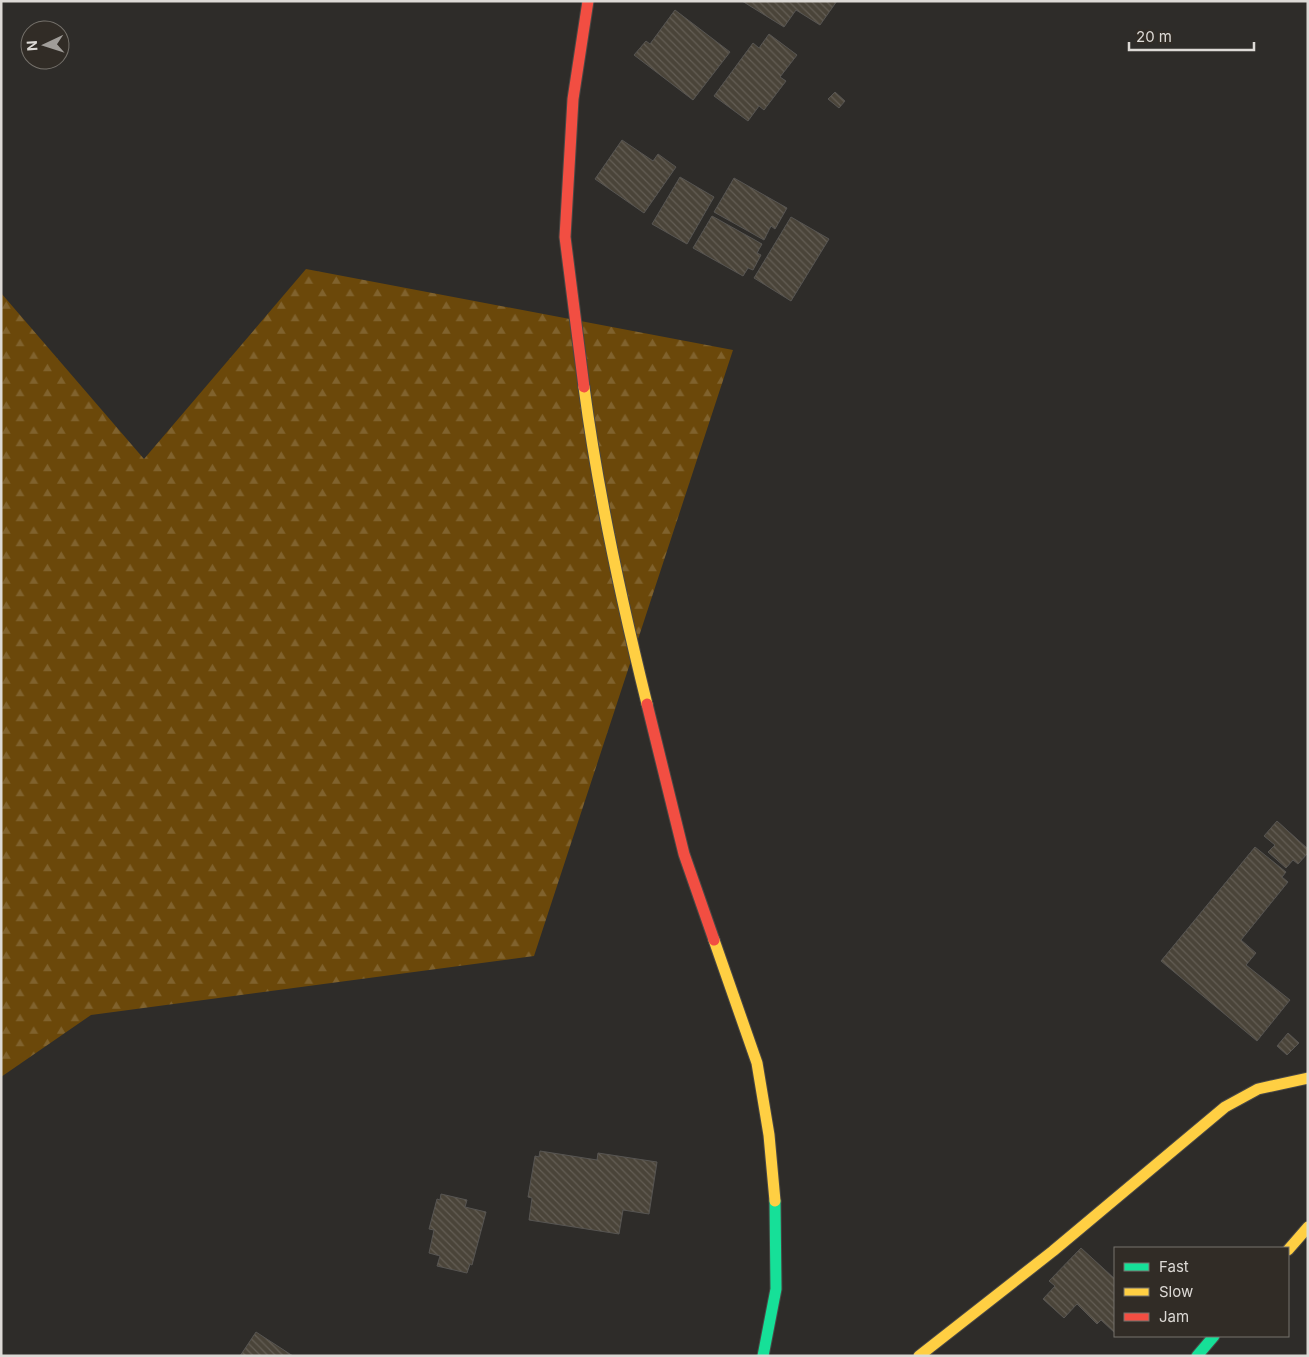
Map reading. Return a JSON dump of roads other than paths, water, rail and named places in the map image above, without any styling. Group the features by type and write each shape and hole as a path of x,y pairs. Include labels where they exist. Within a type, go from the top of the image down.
{"street":[{"path":"588,1 573,99 565,237 580,358 594,466 620,599 684,854 757,1063 768,1135 776,1208 776,1289 763,1356"},
{"path":"919,1356 1053,1251 1225,1107 1258,1089 1308,1078"},
{"path":"1289,1249 1308,1227"},
{"path":"1197,1356 1213,1337"}]}
